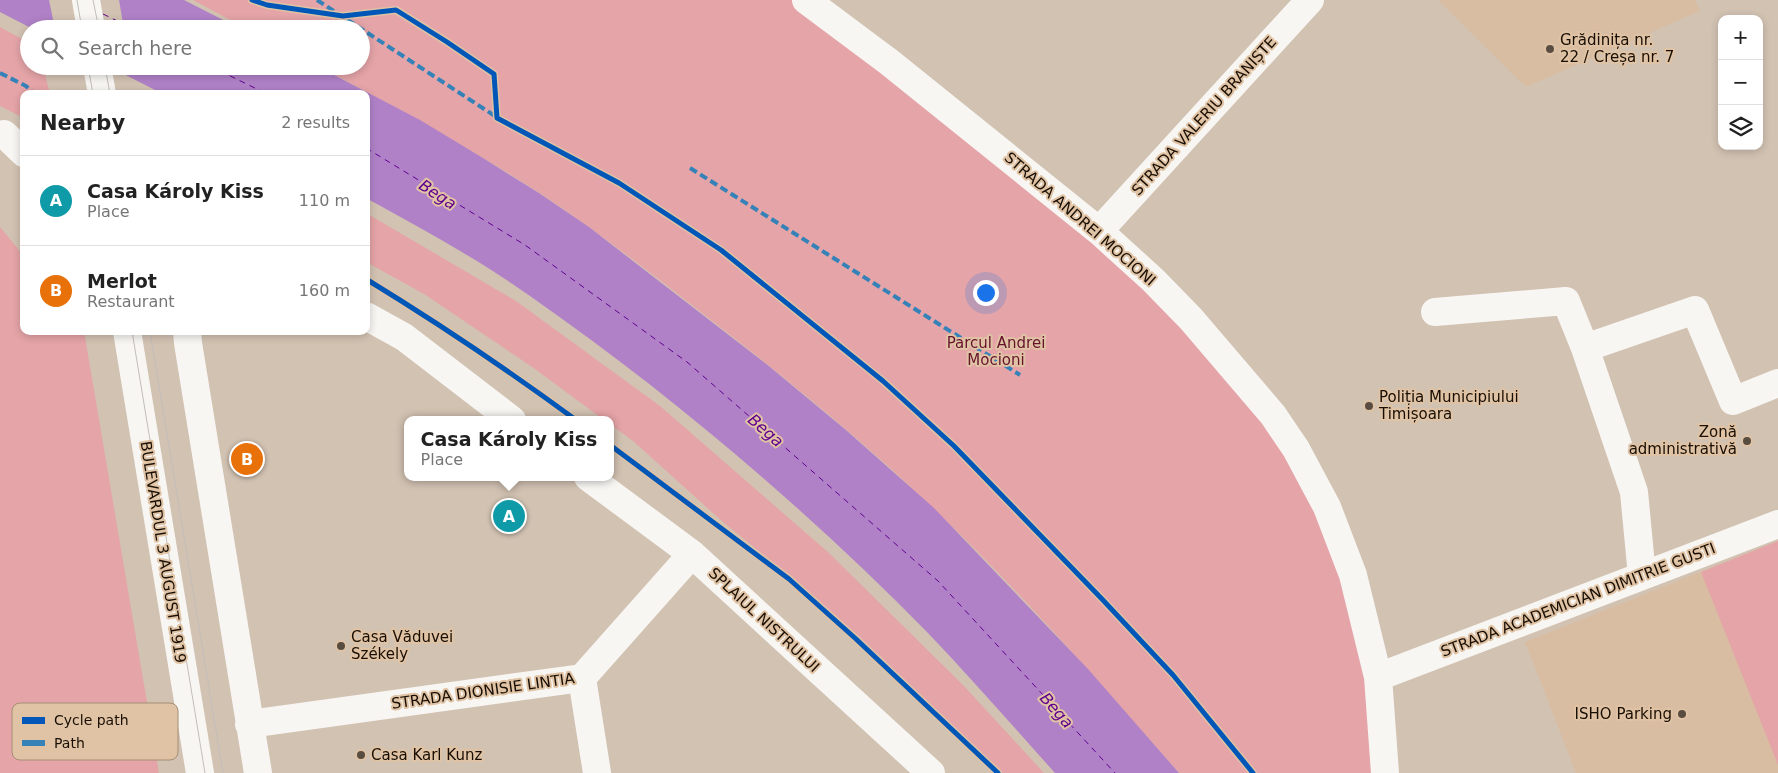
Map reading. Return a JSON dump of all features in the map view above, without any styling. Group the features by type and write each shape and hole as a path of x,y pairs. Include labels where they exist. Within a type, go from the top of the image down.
{"street":[{"path":"86,0 89,20"},
{"name":"STRADA ANDREI MOCIONI","path":"806,0 889,62 1099,232 1153,280 1191,319 1273,415 1296,449 1327,507 1353,575 1378,677 1385,773"},
{"name":"STRADA VALERIU BRANIȘTE","path":"1099,232 1310,0"},
{"path":"99,75 101,90"},
{"path":"9,136 20,148"},
{"path":"1435,312 1566,301 1634,492 1642,576"},
{"path":"1584,348 1695,310 1734,400 1778,383"},
{"path":"370,318 404,337 507,416"},
{"name":"BULEVARDUL 3 AUGUST 1919","path":"128,335 200,773"},
{"path":"187,335 258,773"},
{"name":"SPLAIUL NISTRULUI","path":"593,481 692,554 931,773"},
{"name":"STRADA ACADEMICIAN DIMITRIE GUSTI","path":"1378,677 1778,524"},
{"name":"STRADA DIONISIE LINTIA","path":"249,724 582,678 692,554"},
{"path":"582,678 597,773"}],"shaded area":[{"name":"Grădinița nr. 22 / Creșa nr. 7","path":"1438,0 1695,0 1700,11 1526,87"},
{"path":"1778,541 1778,773 1576,773 1525,642"}],"green space":[{"name":"Parcul Andrei Mocioni","path":"193,0 806,0 889,62 1237,371 1338,537 1385,773 1179,773 1060,638 966,540 908,484 799,390 650,272 561,207 457,142 370,94 370,90 363,90 335,75 370,75 370,20 230,20"},
{"path":"0,27 20,38 20,75 45,75 49,90 20,90 20,116 0,106"},
{"path":"370,215 516,301 660,406 829,553 963,685 1044,773 994,773 880,656 786,573 723,522 633,441 614,427 614,416 599,416 535,369 424,294 370,264"},
{"path":"0,227 20,251 20,335 85,335 147,703 12,703 12,760 157,760 159,773 0,773"},
{"path":"1778,541 1778,765 1701,572"}],"water":[{"path":"0,0 184,0 223,20 20,20 20,22 0,12"},
{"path":"126,75 334,75 363,90 155,90"},
{"name":"Bega","path":"370,94 420,120 483,158 589,227 770,367 846,430 934,508 1088,669 1179,773 1055,773 927,632 881,586 786,498 686,413 583,334 510,282 370,200"}],"pier":[{"path":"49,0 119,0 122,20 53,20"}],"ferry route":[{"path":"103,14 115,20"},
{"path":"228,75 259,90"},
{"path":"370,150 525,245 687,362 938,581 1115,773"}],"tram line":[{"path":"77,0 80,20"},
{"path":"93,0 97,20"},
{"path":"90,75 92,90"},
{"path":"107,75 109,90"},
{"path":"133,335 205,773"},
{"path":"151,335 223,773"}],"marked path":[{"path":"317,0 348,20"},
{"path":"370,35 498,118"},
{"path":"0,73 26,86 30,90"},
{"path":"690,168 1020,375"}],"cycle path":[{"path":"252,0 267,5 343,16 396,10 494,74 497,118 619,183 721,250 883,381 954,446 1173,675 1253,773"},
{"path":"370,282 472,347 570,416"},
{"path":"614,448 789,579 856,639 998,773"}],"place":[{"name":"Grădinița nr. 22 / Creșa nr. 7","path":"1550,49"},
{"name":"Poliția Municipiului Timișoara","path":"1369,406"},
{"name":"Zonă administrativă","path":"1747,441"},
{"name":"Merlot","path":"247,459"},
{"name":"Casa Károly Kiss","path":"509,516"},
{"name":"Casa Văduvei Székely","path":"341,646"},
{"name":"ISHO Parking","path":"1682,714"},
{"name":"Casa Karl Kunz","path":"361,755"}]}
